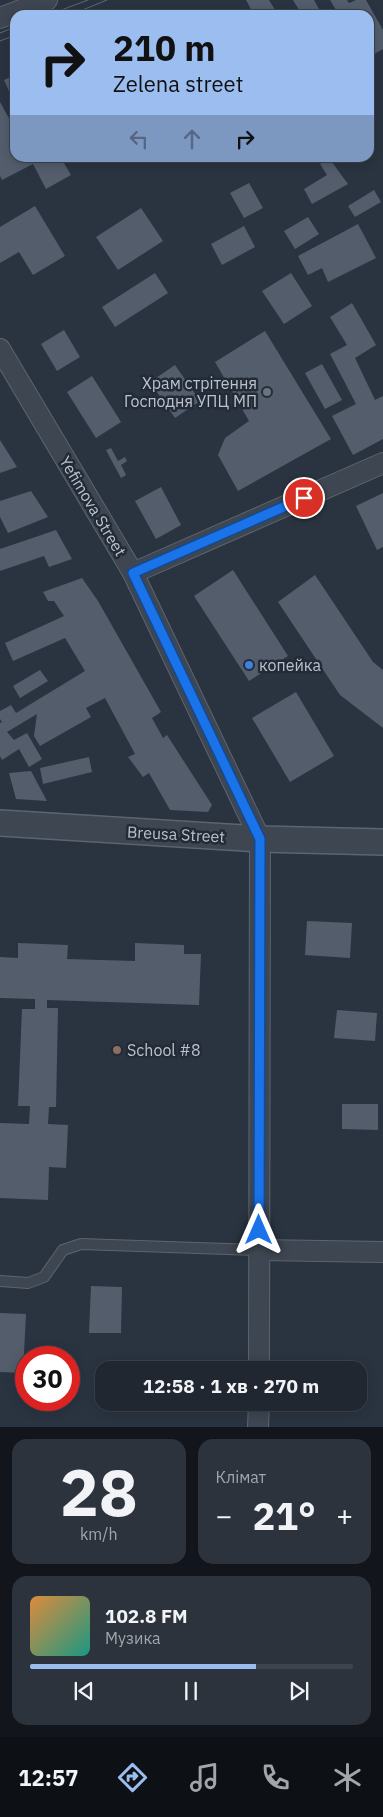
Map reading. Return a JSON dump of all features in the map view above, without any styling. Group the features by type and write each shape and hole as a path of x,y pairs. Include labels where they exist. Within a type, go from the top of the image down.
{"street":[{"path":"21,10 47,0"},
{"name":"Yefimova Street","path":"0,348 133,573 260,839 259,1361"},
{"path":"133,573 383,464"},
{"name":"Breusa Street","path":"0,823 260,839 383,842"},
{"path":"259,1250 383,1252"},
{"path":"258,1411 258,1427"}],"lane":[{"path":"0,1281 28,1283 44,1276 63,1250 81,1244 259,1250"}],"building":[{"path":"246,0 269,0 275,10 251,10"},
{"path":"293,0 314,0 319,9 317,10 299,10"},
{"path":"330,0 347,0 349,3 356,0 366,0 372,10 336,10"},
{"path":"374,14 383,30 383,49 374,54"},
{"path":"10,77 10,94 4,80"},
{"path":"0,102 10,120 10,162 63,162 71,175 46,189 33,164 2,180 0,176"},
{"path":"332,162 348,184 312,204 304,189 327,175 320,164"},
{"path":"249,183 263,208 244,218 230,193"},
{"path":"374,190 381,202 355,217 348,206"},
{"path":"35,206 65,256 33,275 19,252 0,263 0,227"},
{"path":"141,208 163,241 118,270 96,237"},
{"path":"308,217 319,234 295,249 284,231"},
{"path":"358,224 376,258 328,282 322,268 308,275 298,256"},
{"path":"244,226 255,247 222,265 211,244"},
{"path":"155,273 168,293 115,327 102,307"},
{"path":"291,273 312,306 284,324 262,291"},
{"path":"352,303 376,345 355,358 375,400 383,396 383,439 353,455 332,416 356,404 330,354 347,345 330,317"},
{"path":"64,330 80,357 57,371 41,344"},
{"name":"Храм стрітення Господня УПЦ МП","path":"265,331 331,439 238,491 218,455 225,438 249,421 215,362"},
{"path":"322,364 342,400 325,409 305,373"},
{"path":"175,365 200,401 175,418 150,382"},
{"path":"92,376 121,422 96,438 67,392"},
{"path":"0,440 17,467 0,473"},
{"path":"111,448 118,461 125,457 127,461 121,465 126,475 121,478 106,450"},
{"path":"161,487 181,525 156,539 135,501"},
{"path":"31,491 48,517 8,533 0,517 0,501"},
{"path":"383,493 383,547 377,550 356,506"},
{"path":"56,530 72,559 49,567 44,556 0,571 0,549"},
{"path":"233,570 288,656 249,681 194,596"},
{"path":"315,575 373,662 383,670 383,728 340,695 278,602"},
{"path":"82,578 98,601 161,712 152,718 163,738 167,735 212,805 208,812 170,810 149,773 143,777 128,757 135,754 105,698 86,708 91,717 40,746 34,736 37,714 7,732 14,740 27,733 42,759 29,767 19,749 2,760 0,756 0,723 2,722 0,711 11,705 16,713 85,671 65,638 13,661 5,643 64,616 54,601 48,601 43,592"},
{"path":"40,670 48,681 20,698 13,686"},
{"path":"296,692 334,756 290,782 252,718"},
{"path":"89,757 92,772 43,784 40,768"},
{"path":"31,771 47,801 16,799 9,773"},
{"path":"307,921 352,923 350,958 305,955"},
{"path":"18,943 68,945 67,959 135,961 135,943 184,945 184,954 201,954 199,1005 47,1000 47,1008 58,1008 56,1107 49,1107 48,1124 68,1125 66,1168 49,1167 48,1200 0,1198 0,1123 29,1124 30,1106 18,1106 22,1009 35,1009 35,999 0,998 0,957 18,958"},
{"path":"337,1010 377,1013 375,1041 334,1038"},
{"path":"342,1104 378,1104 378,1130 342,1129"},
{"path":"91,1286 122,1287 121,1333 89,1333"},
{"path":"0,1313 26,1314 24,1346 15,1346 15,1373 0,1372"}],"tram line":[{"path":"61,10 88,0"},
{"path":"82,10 107,0"},
{"path":"0,33 10,29"},
{"path":"0,41 10,37"}],"place":[{"name":"Храм стрітення Господня УПЦ МП","path":"267,392"},
{"name":"копейка","path":"249,665"},
{"name":"School #8","path":"117,1050"}],"route":[{"path":"259,1230 260,839 133,573 304,498"}]}
